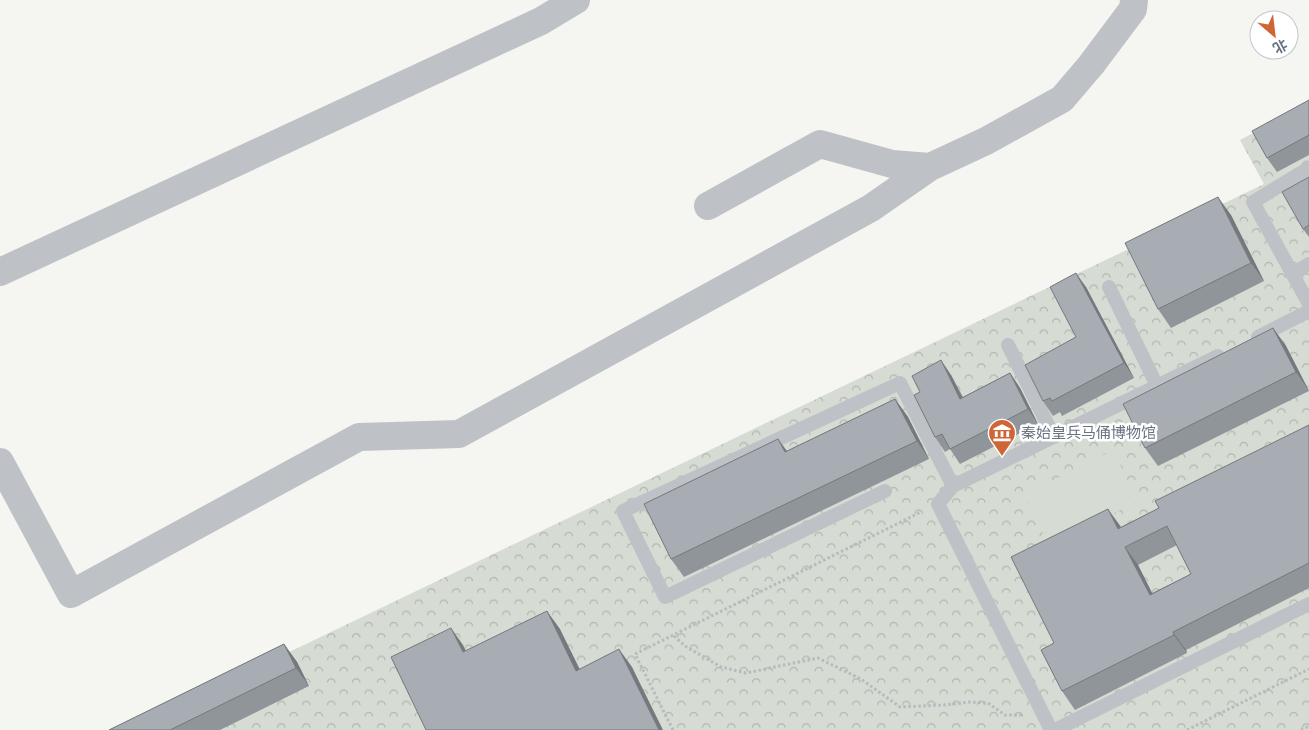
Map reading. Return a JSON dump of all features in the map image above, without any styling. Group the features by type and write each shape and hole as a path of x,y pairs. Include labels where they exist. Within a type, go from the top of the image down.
{"street":[{"path":"0,272 541,21 576,0"},
{"path":"0,462 71,594 360,437 459,434 871,208 930,167 986,141 1062,99 1091,65 1133,9 1134,0"},
{"path":"708,206 820,144 892,164 930,167"}],"lane":[{"path":"1309,168 1252,202 1309,304"},
{"path":"1292,274 1309,264"},
{"path":"1109,287 1157,386"},
{"path":"1246,342 1309,311"},
{"path":"1008,344 1054,437"},
{"path":"1051,730 938,504 953,486 1229,351"},
{"path":"885,491 665,597 623,511 900,382 953,486"},
{"path":"1055,730 1309,604"}],"path":[{"path":"673,730 635,654 938,504"},
{"path":"673,635 685,646 721,667 746,673 818,658 861,679 900,707 970,702 988,703 1005,715 1043,715"},
{"path":"1187,730 1309,669"},
{"path":"1301,730 1309,726"}],"green space":[{"name":"秦始皇兵马俑博物馆","path":"1309,104 1309,730 127,730 1264,184 1240,140"},
{"path":"1113,450 1138,501 1049,545 1024,495"}],"building":[{"path":"1309,100 1309,135 1267,158 1252,131"},
{"path":"1309,177 1309,225 1303,229 1282,192"},
{"path":"1218,197 1251,263 1158,309 1125,243"},
{"path":"1076,273 1124,363 1052,401 1050,398 1043,401 1025,365 1076,337 1050,287"},
{"path":"1273,328 1296,372 1145,448 1123,404"},
{"path":"941,360 960,399 1010,373 1028,409 950,449 942,434 935,437 914,395 920,392 912,376"},
{"path":"895,399 917,441 671,559 644,504 778,439 785,452"},
{"path":"1309,425 1309,563 1173,632 1174,635 1062,691 1041,650 1054,643 1011,557 1108,509 1118,529 1159,508 1155,501","holes":["1167,526 1191,574 1150,595 1125,547"]},
{"path":"547,611 576,671 619,649 659,730 426,730 391,657 451,628 463,652"},
{"path":"284,644 296,668 170,730 109,730"}],"place":[{"name":"秦始皇兵马俑博物馆","path":"1002,457"}]}
